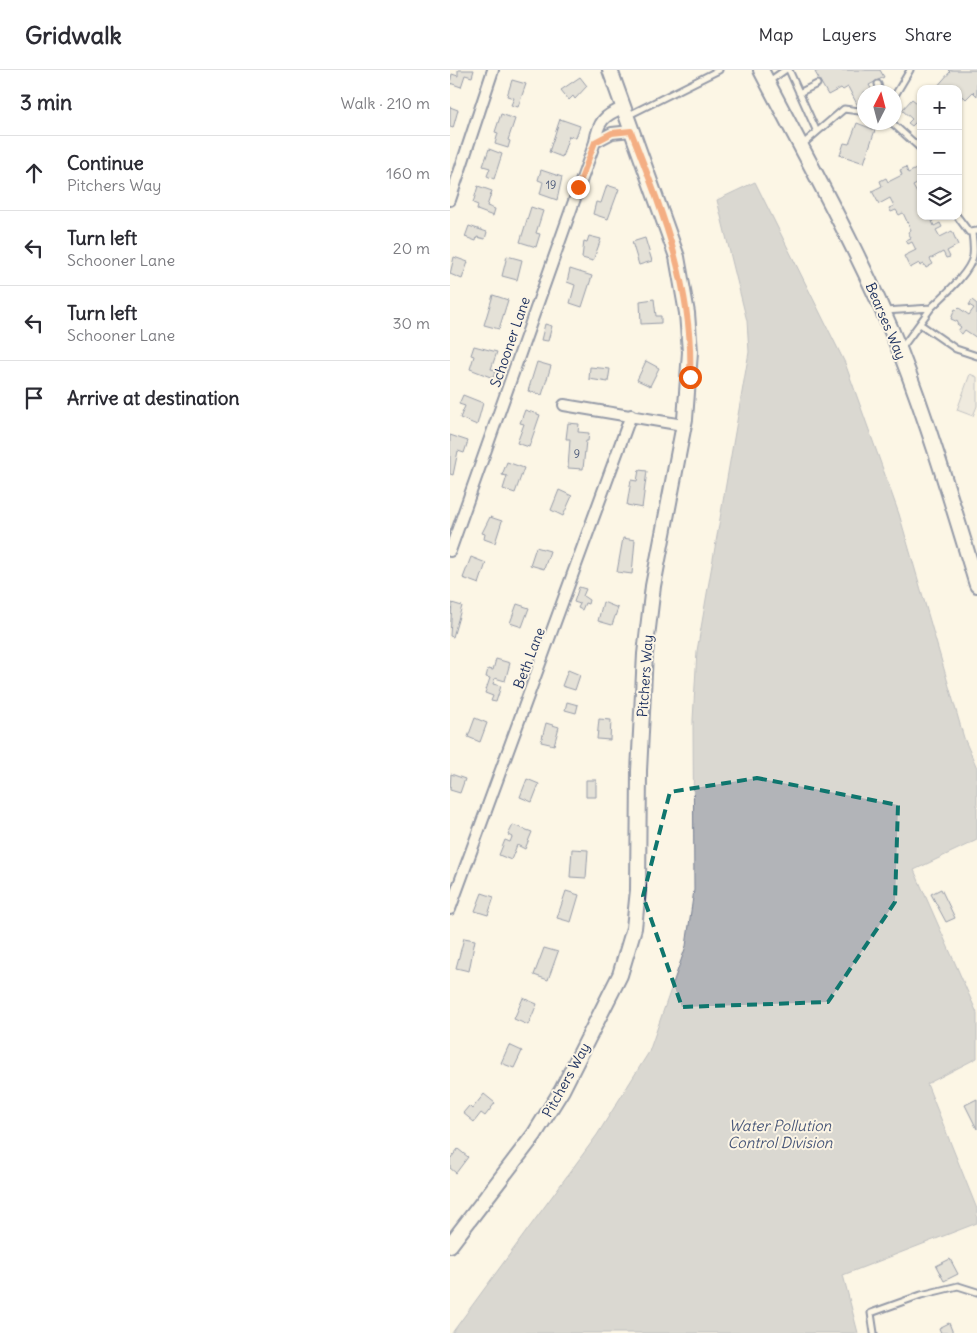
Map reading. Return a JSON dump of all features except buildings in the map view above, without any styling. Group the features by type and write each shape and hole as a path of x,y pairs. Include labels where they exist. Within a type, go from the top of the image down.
{"main road":[{"name":"Pitchers Way","path":"450,1245 526,1146 551,1108 606,1006 629,950 638,890 639,771 645,654 653,586 683,424 690,364 687,313 682,279 668,228 610,70"},
{"name":"Bearses Way","path":"764,76 834,210 883,311 900,351 932,440 977,585"}],"street":[{"path":"450,200 493,70"},
{"name":"Schooner Lane","path":"450,551 595,142 599,124 610,113 625,112"},
{"path":"595,142 612,133 631,131"},
{"path":"564,405 683,424"},
{"name":"Beth Lane","path":"450,909 631,415"}],"lane":[{"path":"625,112 719,70"},
{"path":"764,76 787,70 817,132"},
{"path":"901,85 910,70"},
{"path":"799,93 817,84"},
{"path":"800,147 844,109 857,111"},
{"path":"900,130 917,145"},
{"path":"900,351 931,308 953,286 970,264 973,253 974,232 965,228 960,220"},
{"path":"883,311 931,308"},
{"path":"920,324 956,349 977,356"},
{"path":"874,1333 872,1313 921,1295 958,1286 977,1292"}],"highlighted area":[{"path":"757,778 898,805 895,902 828,1002 682,1007 643,896 670,792"}],"shaded area":[{"path":"970,374 977,377 977,406 973,416 957,410"}],"water":[{"name":"Water Pollution Control Division","path":"755,182 845,363 899,514 964,738 977,768 977,840 914,870 977,1013 977,1058 927,1084 977,1209 977,1223 843,1275 858,1333 452,1333 597,1135 649,1052 686,946 694,890 693,720 697,651 749,352 747,321 717,200"}],"route":[{"path":"578,187 595,142 612,133 631,131 677,257 687,313 690,377"}]}
